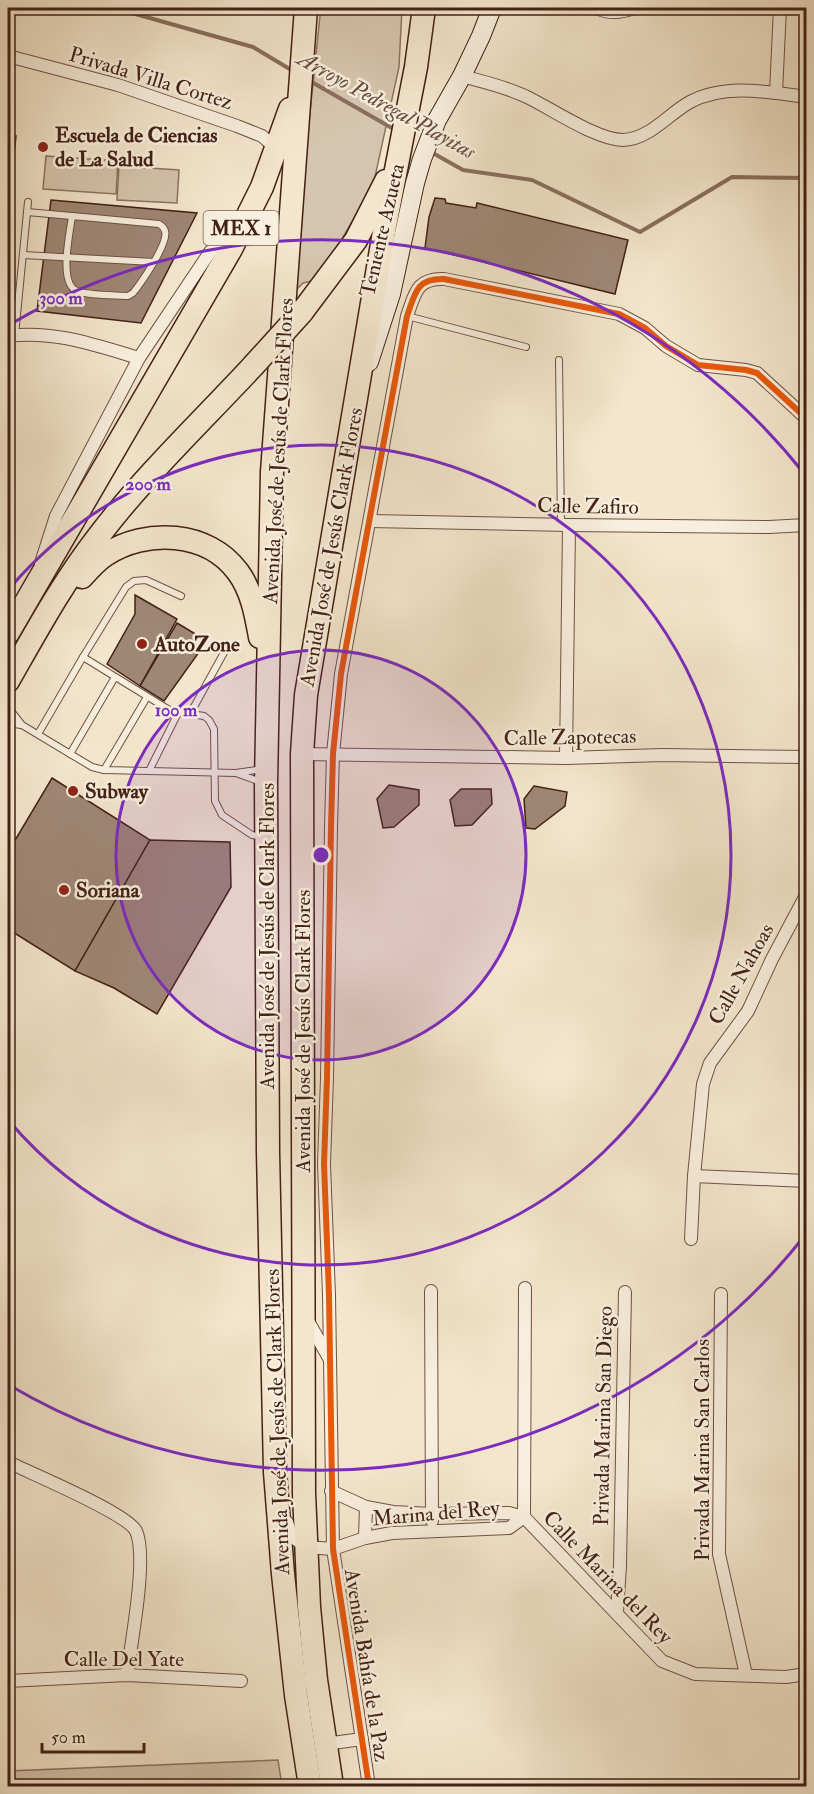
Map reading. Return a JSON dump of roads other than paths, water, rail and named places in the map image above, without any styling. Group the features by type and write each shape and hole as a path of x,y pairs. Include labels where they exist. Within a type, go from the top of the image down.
{"highway":[{"name":"MEX 1","path":"8,633 231,249 262,187 277,148 300,69 307,8"},
{"path":"8,681 79,564 119,509 302,312 356,240 386,182 416,67 423,8"},
{"name":"Avenida José de Jesús Clark Flores","path":"332,1786 309,1607 303,1493 302,754 306,694 385,226 416,67"},
{"name":"Avenida José de Jesús de Clark Flores","path":"300,69 272,472 266,776 268,1152 275,1472 296,1695 310,1786"},
{"path":"51,608 105,555 127,544 166,537 201,544 221,554 229,561 245,584 257,622 268,678"},
{"path":"266,776 278,770 287,780 302,849"},
{"path":"283,1574 302,1585 309,1607"}],"street":[{"name":"Teniente Azueta","path":"356,398 388,304 422,159 437,120 462,76 492,8"},
{"path":"596,8 609,13 634,8"},
{"path":"776,93 780,8"},
{"name":"Privada Villa Cortez","path":"8,56 118,85 262,136 277,148"},
{"path":"462,76 526,97 598,134 616,140 627,140 645,133 687,103 713,92 728,90 807,97"},
{"path":"36,585 44,550 56,516 139,358 210,252 246,219"},
{"name":"Avenida Bahía de la Paz","path":"369,1786 333,1549 324,1164 333,754 341,674 407,316 415,292 420,285 434,278 619,314 645,328 666,346 698,365 756,373 807,418"},
{"path":"11,335 47,334 139,358"},
{"name":"Calle Zafiro","path":"370,521 769,527 807,525"},
{"path":"565,525 566,758"},
{"name":"Calle Zapotecas","path":"302,754 566,758 662,755 807,758"},
{"name":"Calle Nahoas","path":"692,1239 694,1176 703,1084 710,1063 748,1011 772,959 807,895"},
{"path":"694,1176 807,1181"},
{"path":"524,1517 525,1288"},
{"path":"431,1291 432,1531"},
{"name":"Privada Marina San Diego","path":"617,1612 625,1292"},
{"name":"Privada Marina San Carlos","path":"721,1294 719,1554 746,1675"},
{"path":"304,1314 330,1359"},
{"path":"8,1462 114,1513 135,1528 141,1548 141,1566 127,1675"},
{"path":"275,1472 291,1536 306,1547 333,1549"},
{"name":"Marina del Rey","path":"331,1491 366,1507 393,1512 509,1513 524,1517"},
{"path":"365,1538 366,1507"},
{"name":"Marina del Rey","path":"333,1549 365,1538 392,1533 509,1528 524,1517"},
{"name":"Calle Marina del Rey","path":"524,1517 662,1661 695,1674 786,1677 807,1674"},
{"name":"Calle Del Yate","path":"8,1681 127,1675 241,1681"},
{"path":"325,1744 362,1739"}],"lane":[{"path":"11,335 28,202"},
{"path":"27,212 72,216 159,224 166,232 165,239 137,289 128,296 81,292 75,289 67,277 72,216"},
{"path":"23,255 154,262"},
{"path":"407,316 526,347"},
{"path":"559,360 565,525"},
{"path":"38,734 126,587 134,581 146,580 181,596"},
{"path":"190,714 226,649"},
{"path":"83,657 171,711 204,716 209,720 214,729 215,801 222,814 252,835 267,838"},
{"path":"70,754 115,677"},
{"path":"104,770 147,697"},
{"path":"8,707 22,725"},
{"path":"149,771 178,712"},
{"path":"8,723 22,725 92,767 104,770 236,773 266,776"},
{"path":"236,773 266,776"}],"waterway":[{"name":"Arroyo Pedregal Playitas","path":"114,8 253,47 293,71"},
{"name":"Arroyo Pedregal Playitas","path":"310,81 397,131"},
{"name":"Arroyo Pedregal Playitas","path":"431,152 463,170 532,180 640,232 732,177 806,178"}],"place":[{"name":"Escuela de Ciencias de La Salud","path":"43,147"},
{"name":"AutoZone","path":"142,644"},
{"name":"Subway","path":"73,791"},
{"name":"Soriana","path":"64,890"}]}
